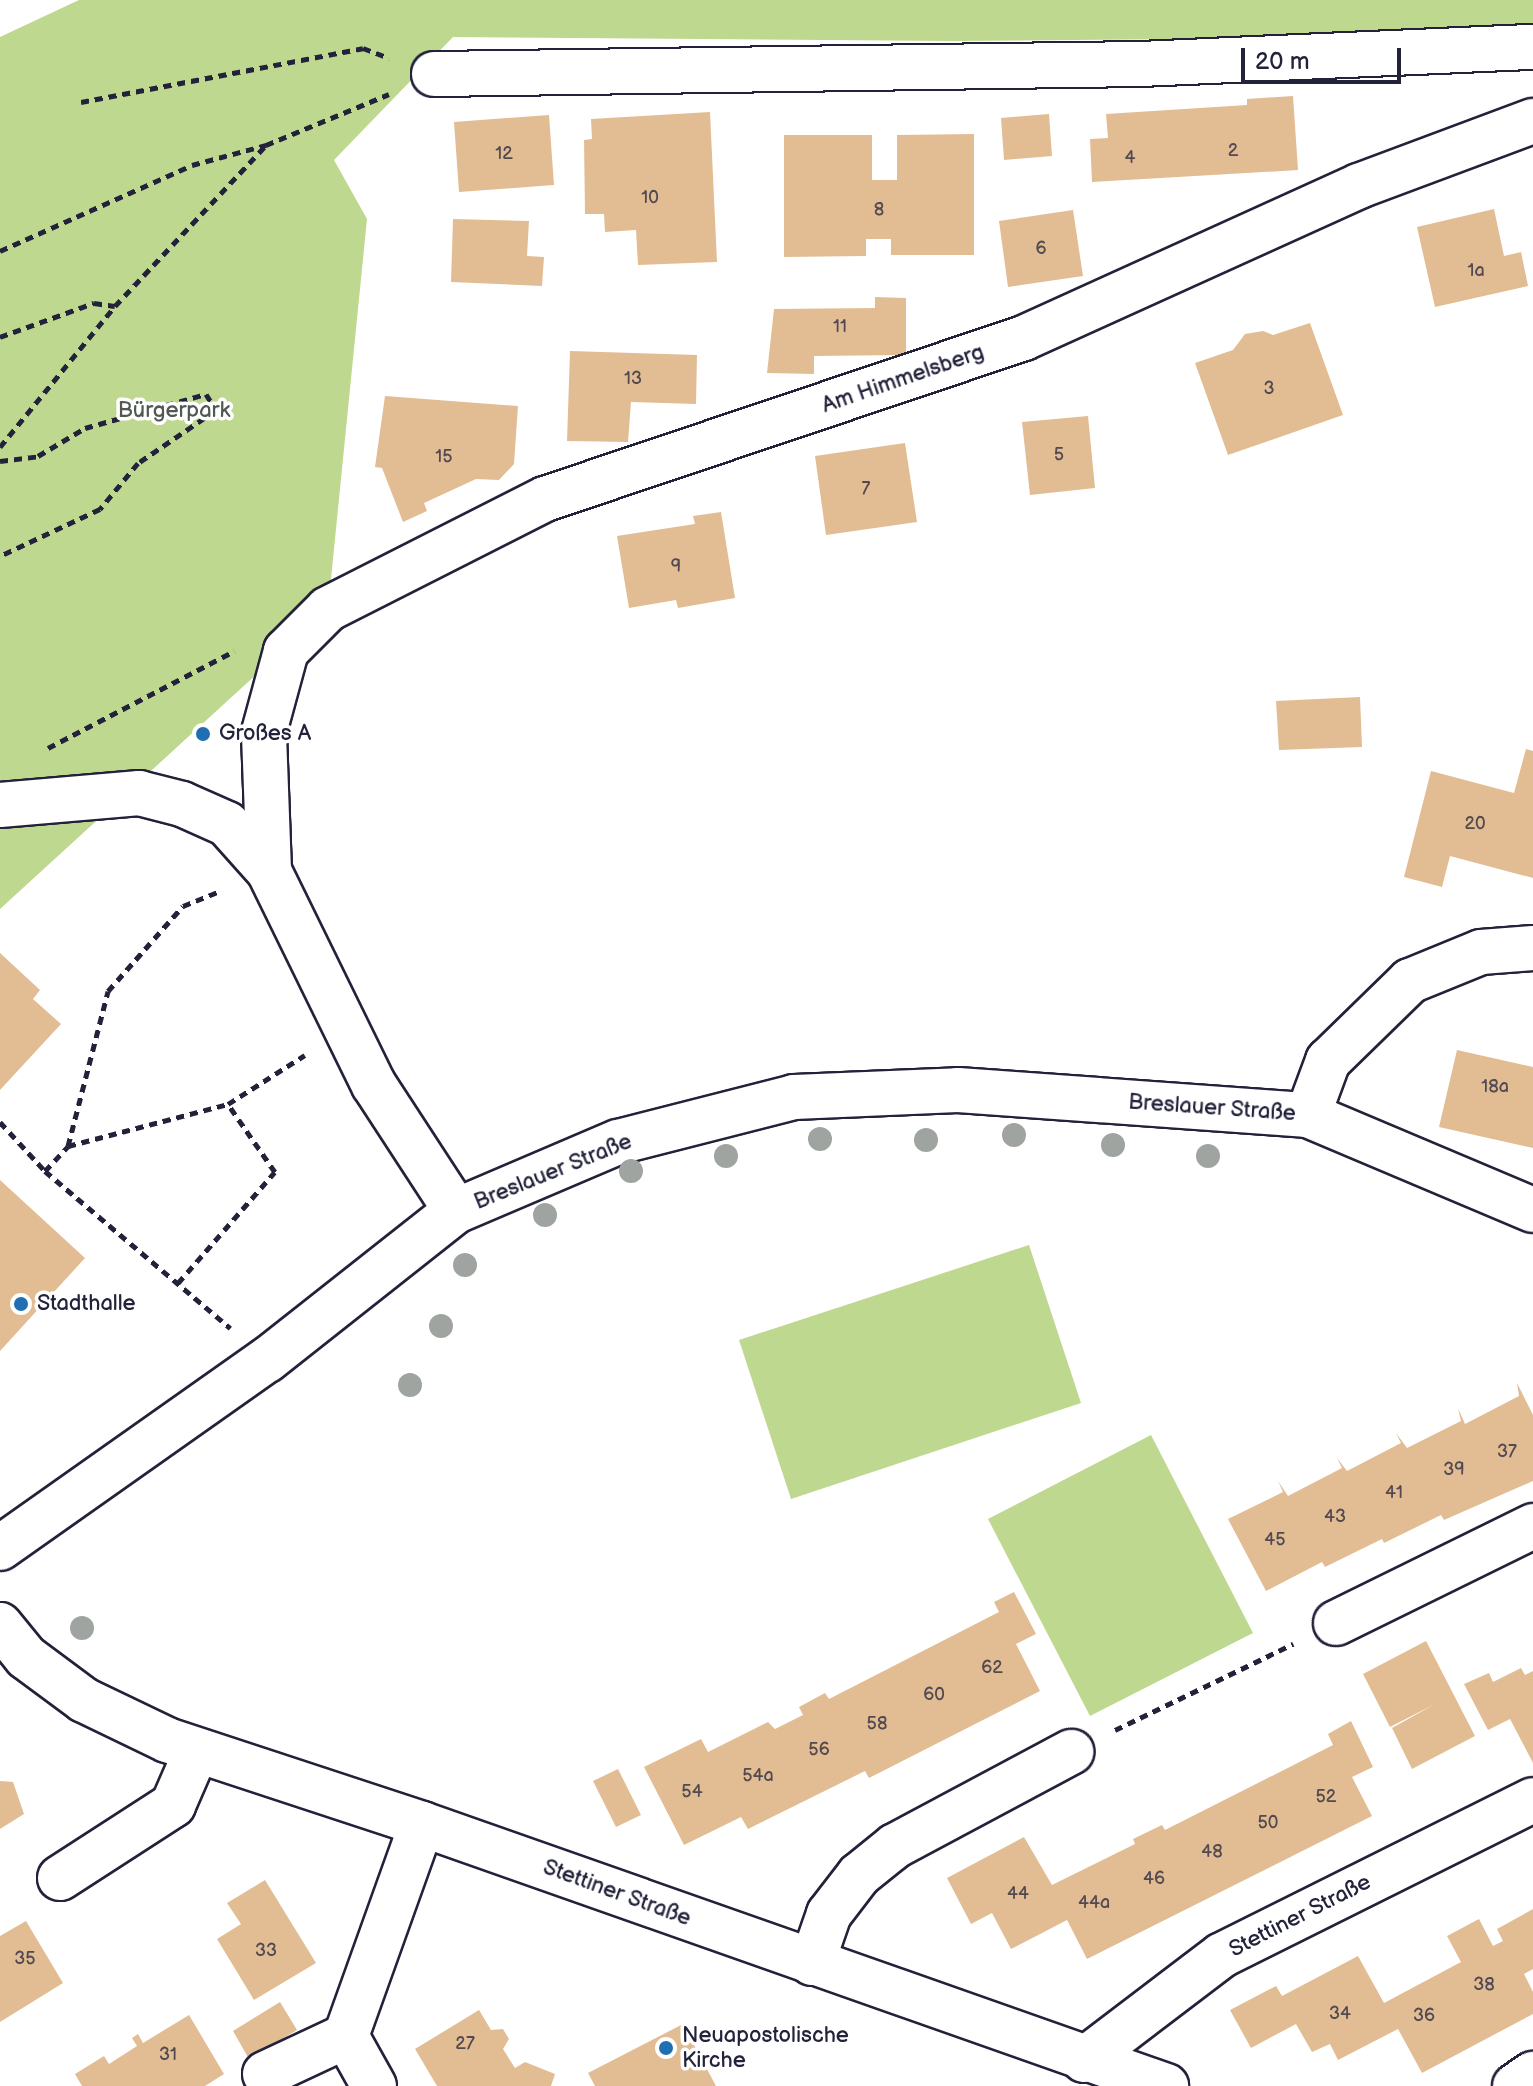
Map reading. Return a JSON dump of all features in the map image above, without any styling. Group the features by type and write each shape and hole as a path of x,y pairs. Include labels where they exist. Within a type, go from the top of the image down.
{"street":[{"path":"434,74 1140,64 1533,47"},
{"name":"Am Himmelsberg","path":"286,651 328,609 545,499 1024,338 1359,186 1533,121"},
{"path":"269,871 264,732 286,651"},
{"path":"0,805 139,793 182,804 227,824 269,871 374,1085 456,1211"},
{"name":"Breslauer Straße","path":"1308,1115 1328,1061 1410,981 1481,952 1533,948"},
{"name":"Breslauer Straße","path":"0,1548 267,1360 456,1211 618,1142 794,1097 958,1090 1308,1115 1533,1210"},
{"path":"1336,1623 1533,1526"},
{"name":"Stettiner Straße","path":"0,1625 26,1657 84,1700 196,1752 422,1824 1084,2060 1166,2086"},
{"path":"60,1878 173,1805 196,1752"},
{"path":"812,1963 829,1914 859,1875 883,1855 1071,1752"},
{"name":"Stettiner Straße","path":"1084,2060 1222,1955 1533,1800"},
{"path":"265,2074 346,2036 422,1824"},
{"path":"346,2036 374,2086"},
{"path":"1515,2086 1533,2074"}],"path":[{"path":"81,102 363,48 434,74"},
{"path":"0,251 192,165 266,145 393,92"},
{"path":"0,447 115,306 266,145"},
{"path":"0,337 94,303 115,306"},
{"path":"0,461 38,456 85,428 206,394 216,410 138,463 100,509 0,556"},
{"path":"44,750 244,646 286,651"},
{"path":"45,1171 68,1146 79,1114 108,991 183,906 269,871"},
{"path":"68,1146 228,1104 346,1028"},
{"path":"178,1283 275,1172 228,1104"},
{"path":"0,1122 45,1171 267,1360"},
{"path":"1071,1752 1336,1623"}],"green space":[{"name":"Bürgerpark","path":"79,0 1533,0 1533,36 952,41 453,37 334,160 367,219 328,609 0,909 0,37"},
{"path":"1029,1245 1081,1403 791,1499 739,1340"},
{"path":"1151,1435 1253,1633 1090,1716 988,1519"}],"building":[{"path":"1293,96 1298,170 1092,182 1090,139 1108,138 1106,114 1247,105 1247,99"},
{"path":"710,112 717,262 638,265 636,230 605,232 604,214 585,214 584,140 592,139 591,119"},
{"path":"1049,114 1052,156 1004,160 1001,118"},
{"path":"549,115 554,185 459,192 454,122"},
{"path":"974,134 974,255 891,255 891,239 866,239 866,256 784,257 784,135 872,135 872,180 897,180 897,135"},
{"path":"1494,209 1504,256 1521,252 1528,286 1435,307 1417,227"},
{"path":"1073,210 1083,276 1008,287 999,221"},
{"path":"453,219 529,221 527,256 544,257 542,286 451,282"},
{"path":"875,297 906,298 906,355 814,356 814,374 767,373 774,309 875,308"},
{"path":"1310,323 1343,415 1228,455 1195,363 1233,350 1245,334 1263,331 1273,335"},
{"path":"570,351 697,355 696,404 631,402 628,442 567,441"},
{"path":"385,396 518,406 514,464 499,480 476,479 424,503 427,511 403,522 382,468 375,467"},
{"path":"1088,416 1095,488 1030,495 1022,422"},
{"path":"905,443 917,522 826,535 815,456"},
{"path":"721,512 735,598 678,608 676,600 629,608 617,536 695,524 693,516"},
{"path":"1360,697 1362,747 1279,750 1276,701"},
{"path":"1526,749 1533,751 1533,878 1450,856 1442,887 1404,877 1431,771 1514,793"},
{"path":"0,953 40,990 33,999 61,1024 0,1090"},
{"path":"1457,1050 1533,1067 1533,1148 1439,1127"},
{"name":"Stadthalle","path":"0,1180 85,1258 0,1351"},
{"path":"1517,1383 1533,1415 1533,1481 1444,1520 1441,1515 1384,1543 1382,1539 1325,1567 1322,1562 1266,1591 1228,1519 1283,1492 1278,1481 1288,1496 1342,1468 1337,1458 1347,1471 1401,1443 1396,1433 1407,1448 1461,1421 1458,1408 1465,1424 1519,1396"},
{"path":"1014,1592 1036,1634 1016,1644 1040,1691 869,1778 865,1771 748,1829 741,1817 684,1845 644,1767 701,1739 708,1752 768,1722 775,1729 803,1715 799,1707 825,1693 829,1699 999,1612 994,1602"},
{"path":"1426,1641 1475,1736 1412,1769 1392,1728 1435,1704 1390,1727 1363,1674"},
{"path":"1521,1668 1525,1675 1533,1671 1533,1763 1510,1719 1488,1730 1464,1684 1489,1673 1493,1682"},
{"path":"1351,1721 1373,1767 1352,1777 1372,1816 1087,1959 1067,1920 1011,1949 992,1913 971,1924 947,1878 1024,1837 1052,1885 1135,1844 1133,1839 1162,1825 1165,1830 1333,1745 1328,1734"},
{"path":"618,1769 641,1815 616,1827 593,1781"},
{"path":"0,1781 13,1782 24,1814 0,1829"},
{"path":"265,1880 316,1963 254,2000 217,1939 241,1924 227,1903"},
{"path":"1533,1909 1533,1969 1524,1974 1533,1992 1533,2014 1422,2073 1398,2029 1338,2060 1330,2044 1312,2052 1296,2024 1251,2048 1230,2010 1276,1986 1282,1996 1358,1956 1384,2003 1461,1962 1447,1936 1479,1919 1493,1946 1503,1941 1497,1929"},
{"path":"26,1921 63,1983 0,2022 0,1936"},
{"path":"280,2002 297,2030 249,2059 233,2031"},
{"path":"479,2010 491,2030 503,2029 509,2039 503,2049 515,2068 525,2062 555,2074 551,2086 437,2086 415,2049"},
{"path":"189,2015 224,2074 205,2086 82,2086 75,2074 104,2056 109,2064 137,2046 132,2038 138,2034 143,2043"},
{"name":"Neuapostolische Kirche","path":"683,2024 716,2086 595,2086 588,2073"}],"place":[{"name":"Großes A","path":"203,734"},
{"name":"Stadthalle","path":"21,1304"},
{"name":"Neuapostolische Kirche","path":"666,2048"}]}
